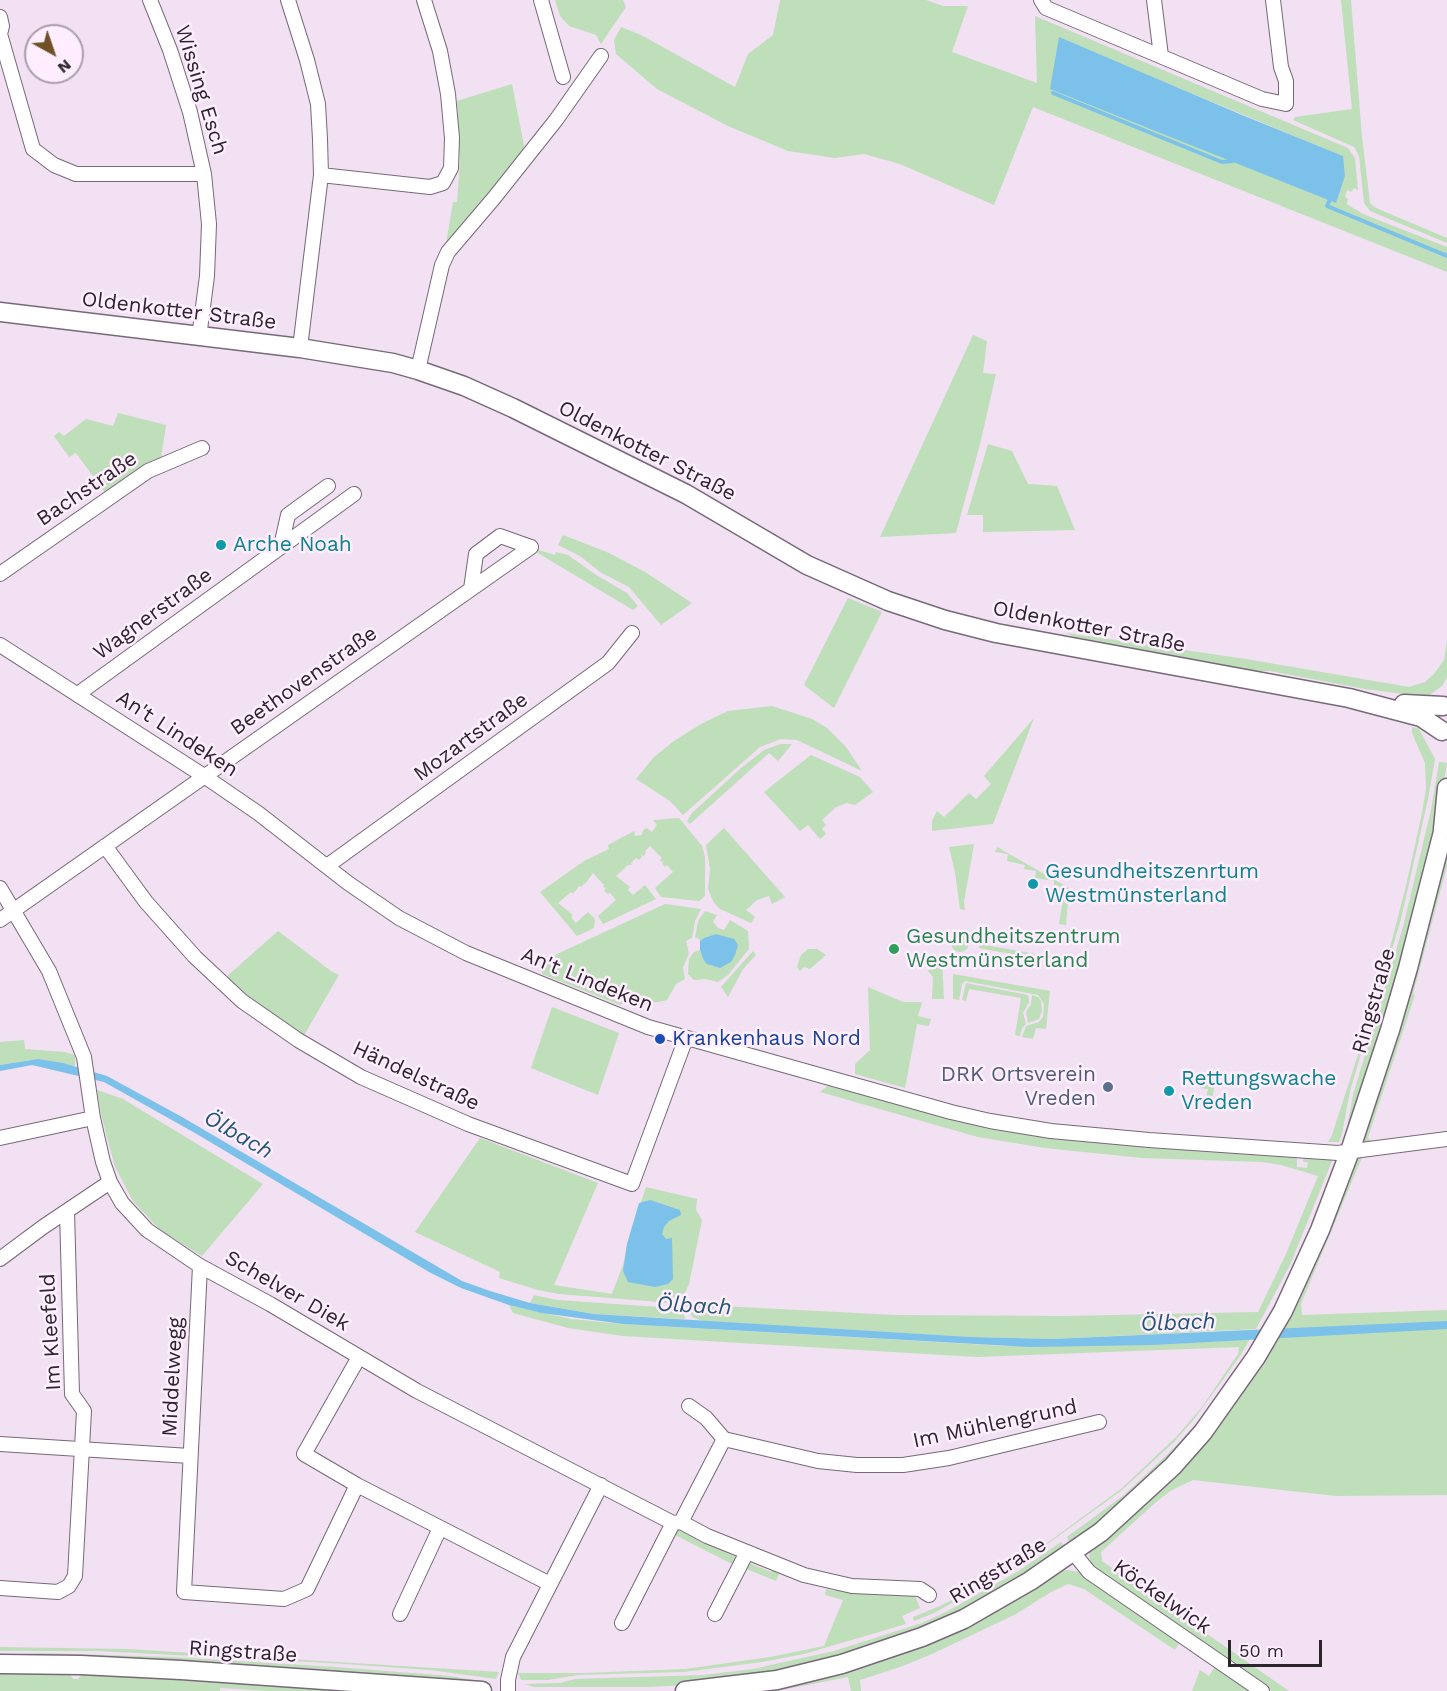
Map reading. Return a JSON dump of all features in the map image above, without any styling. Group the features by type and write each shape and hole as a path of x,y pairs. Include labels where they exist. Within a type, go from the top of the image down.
{"main road":[{"name":"Oldenkotter Straße","path":"0,312 300,348 393,363 418,370 464,386 503,404 686,494 807,565 888,602 996,633 1349,699"},
{"path":"1349,699 1423,706 1445,704 1439,719 1444,735"},
{"path":"1349,699 1421,717 1444,735"},
{"name":"Ringstraße","path":"685,1691 777,1680 842,1664 886,1650 964,1619 1030,1581 1101,1532 1173,1466 1203,1432 1256,1357 1283,1311 1320,1230 1350,1150 1408,968 1445,825 1447,788"},
{"name":"Ringstraße","path":"0,1664 181,1670 482,1691"}],"street":[{"name":"Wissing Esch","path":"150,0 170,50 190,112 204,174 209,224 207,276 199,337"},
{"path":"288,0 318,104 321,175 300,348"},
{"path":"321,175 430,187 443,183 451,168 451,127 440,51 424,0"},
{"path":"541,0 563,77"},
{"path":"1041,0 1046,8 1262,99 1286,105 1286,81 1281,67 1273,0"},
{"path":"1154,0 1161,56"},
{"path":"0,17 2,26 0,34 33,149 54,165 76,174 204,174"},
{"path":"418,370 442,265 448,252 542,137 601,57"},
{"name":"Bachstraße","path":"0,574 148,471 202,448"},
{"path":"281,546 288,515 328,486"},
{"name":"Wagnerstraße","path":"78,694 354,494"},
{"name":"Beethovenstraße","path":"0,920 531,547 500,536 476,554 471,589"},
{"name":"Mozartstraße","path":"327,866 608,663 632,633"},
{"name":"An't Lindeken","path":"0,645 204,776 258,813 362,894 399,918 466,953 619,1017 951,1112 1000,1123 1062,1132 1149,1140 1338,1153 1350,1150"},
{"name":"Händelstraße","path":"105,846 146,902 195,957 242,1001 298,1040 361,1077 468,1124 632,1184 686,1038"},
{"name":"Schelver Diek","path":"0,888 49,971 85,1064 93,1118 110,1182 123,1203 147,1230 200,1266 435,1400 677,1523 804,1575 852,1586 920,1589 930,1595"},
{"path":"0,1138 93,1118"},
{"path":"1350,1150 1447,1138"},
{"path":"0,1259 110,1182"},
{"name":"Im Kleefeld","path":"67,1211 72,1394 84,1411 83,1449"},
{"name":"Middelwegg","path":"0,1444 190,1456 200,1266"},
{"path":"359,1357 304,1454 357,1485 550,1584"},
{"path":"622,1623 724,1439 706,1418 689,1406"},
{"name":"Im Mühlengrund","path":"724,1439 818,1461 857,1465 903,1465 949,1458 1099,1422"},
{"path":"0,1588 57,1592 69,1586 75,1576 83,1449"},
{"path":"190,1456 184,1592 284,1599 307,1589 357,1485"},
{"path":"508,1691 513,1658 601,1485"},
{"path":"400,1614 440,1528"},
{"path":"715,1614 747,1552"},
{"name":"Köckelwick","path":"1072,1552 1089,1572 1263,1691"}],"green space":[{"path":"555,0 623,0 626,7 601,44 596,35 569,26 560,16"},
{"path":"780,0 926,0 943,6 968,6 952,52 1037,83 1035,16 1348,148 1355,158 1358,190 1354,188 1351,192 1347,190 1345,197 1348,199 1347,204 1363,214 1447,247 1447,272 1033,107 994,205 900,164 864,154 835,158 788,151 728,126 657,89 616,54 614,40 621,27 641,35 735,87 748,54 773,35","holes":["1059,38 1342,156 1345,176 1336,202"]},
{"path":"1341,0 1351,0 1362,137 1370,203 1376,208 1447,238 1447,243 1370,211 1364,203 1359,156 1354,147 1293,120 1295,117 1352,109"},
{"path":"512,84 525,151 450,246 446,244 453,202 457,202 460,162 457,101"},
{"path":"973,335 987,341 983,373 996,374 956,533 880,537"},
{"path":"118,413 166,425 161,458 106,494 76,453 69,457 54,436 59,432 64,436 86,419 113,426"},
{"path":"988,444 1012,451 1028,484 1057,486 1075,530 983,532 983,515 967,515"},
{"path":"563,535 609,553 645,572 692,603 661,625 629,587 600,572 580,556 558,545"},
{"path":"538,550 555,555 556,552 568,555 627,593 638,606 633,610 536,552"},
{"path":"848,598 882,612 834,708 804,685"},
{"path":"1066,633 1246,659 1409,687 1425,682 1434,674 1444,660 1447,641 1447,677 1442,686 1428,696 1419,696 1365,689 1270,671 1257,671 1074,637"},
{"path":"772,706 812,719 827,728 846,747 862,771 797,740 781,739 760,747 683,815 670,801 636,779 654,757 701,724 728,711"},
{"path":"1034,718 993,824 932,831 932,821 937,811 944,817 969,793 976,799 991,784 984,776"},
{"path":"1412,727 1419,729 1435,759 1428,799 1401,919 1350,1091 1342,1134 1339,1142 1328,1142 1386,963 1422,813 1426,789 1425,763 1412,733"},
{"path":"781,744 792,744 778,761 769,753 690,824 687,821 692,813 740,769 764,750"},
{"path":"811,755 860,777 873,792 855,805 847,803 836,807 822,820 826,825 822,829 826,834 820,839 808,825 800,831 764,792"},
{"path":"1439,762 1447,763 1436,828 1390,1005 1350,1134 1346,1133 1353,1095 1403,927 1431,810"},
{"path":"679,818 702,846 705,857 705,896 699,901 661,897 655,888 673,872 667,865 665,867 662,863 664,861 660,860 662,858 650,846 643,856 640,854 642,857 639,860 636,858 631,863 632,865 628,865 616,876 630,887 628,890 633,895 645,885 656,899 603,924 598,916 616,900 610,893 604,891 606,888 593,873 585,884 582,881 584,884 581,887 579,886 573,894 571,892 558,903 573,915 571,917 576,923 588,912 595,919 594,928 577,936 540,892 584,861 609,849 608,845 634,831 635,836 642,835 643,830 647,828 652,832 657,825 653,820"},
{"path":"724,828 785,897 772,904 769,896 757,900 746,910 755,917 751,923 720,909 714,903 708,889 710,869 706,845"},
{"path":"1447,840 1447,866 1413,994 1415,995 1372,1125 1368,1138 1372,1142 1369,1144 1362,1138"},
{"path":"974,844 964,902 965,910 960,909 949,847"},
{"path":"997,847 1069,888 1066,925 1059,924 1065,888 1054,885 1054,881 1035,878 1036,871 1024,869 1025,865 1007,861 1008,854 995,852"},
{"path":"665,904 701,909 695,921 692,938 686,941 689,953 683,968 685,979 676,984 667,1000 625,1002 620,1005 542,974 542,961"},
{"path":"705,911 717,915 713,922 718,928 724,930 730,920 748,931 749,949 728,975 718,982 705,979 694,980 688,974 689,959 694,952 700,950 703,959 712,966 729,938 716,934 700,941 695,938 698,921"},
{"path":"278,931 339,975 303,1037 225,978"},
{"path":"956,934 964,934 969,939 967,950 956,952 951,947 951,939"},
{"path":"980,944 1063,959 1063,964 979,948"},
{"path":"808,949 817,949 826,955 810,969 804,967 800,971 797,967 801,955"},
{"path":"753,951 756,955 743,969 728,997 721,987"},
{"path":"935,956 942,956 944,999 932,999 933,977 928,971 934,965"},
{"path":"953,974 1050,991 1046,1029 1036,1028 1033,1039 1022,1037 1026,1026 1039,1022 1043,1017 1044,1004 1038,995 965,981 962,984 959,1000 953,999"},
{"path":"966,983 1028,995 1029,1002 1023,1013 1026,1024 1020,1036 1015,1035 1021,998 969,989 966,1001 962,1000"},
{"path":"868,987 903,1002 922,1002 918,1016 931,1019 929,1026 917,1024 905,1088 855,1074 855,1064 870,1050"},
{"path":"1032,995 1041,1001 1042,1011 1039,1019 1028,1023 1026,1012 1031,1004"},
{"path":"552,1007 619,1033 598,1095 531,1068"},
{"path":"24,1040 25,1049 75,1055 75,1066 38,1059 0,1065 0,1042"},
{"path":"1202,1076 1216,1079 1211,1103 1200,1101 1200,1098 1206,1098 1208,1089 1200,1088"},
{"path":"830,1084 958,1120 1297,1155 1297,1167 1307,1168 1308,1162 1303,1162 1304,1155 1332,1161 1290,1265 1256,1329 1053,1339 971,1337 703,1321 692,1317 688,1307 683,1306 685,1319 594,1314 530,1303 534,1295 557,1300 674,1308 682,1304 895,1315 1067,1316 1258,1312 1286,1254 1318,1176 1262,1162 1142,1158 1045,1148 978,1137 820,1092"},
{"path":"97,1090 123,1099 263,1184 202,1256 160,1230 133,1201 115,1167"},
{"path":"480,1138 598,1183 554,1285 612,1294 646,1187 697,1199 696,1210 702,1220 689,1284 684,1295 673,1303 559,1294 538,1290 499,1278 500,1272 415,1232"},
{"path":"1366,1152 1301,1304 1302,1315 1447,1310 1447,1495 1336,1496 1193,1480 1170,1491 1101,1552 1102,1561 1289,1691 1272,1691 1092,1567 1089,1556 1091,1548 1263,1358 1266,1359 1293,1313 1291,1312 1357,1154"},
{"path":"509,1305 571,1319 623,1324 1005,1346 1154,1345 1250,1339 1195,1418 1174,1442 1122,1490 1013,1569 934,1613 914,1621 913,1617 940,1606 1016,1566 1122,1488 1177,1436 1202,1407 1238,1354 1239,1347 977,1357 623,1336 568,1328 513,1313"},
{"path":"1252,1349 1180,1448 1117,1510 1070,1544 1067,1537 1124,1495 1171,1451 1196,1424"},
{"path":"677,1529 736,1557 736,1566 673,1534"},
{"path":"1061,1542 1067,1549 968,1608 880,1646 784,1672 687,1685 647,1687 534,1687 525,1684 560,1683 575,1679 703,1675 753,1669 834,1651 922,1623 946,1612 1017,1572"},
{"path":"749,1563 771,1572 773,1569 780,1572 776,1581 744,1568"},
{"path":"1067,1570 1079,1572 1181,1640 1175,1650 1084,1589 1068,1584 1016,1614 932,1654 860,1680 861,1691 851,1691 848,1677 777,1691 747,1691 819,1678 1056,1572"},
{"path":"836,1587 911,1594 916,1598 920,1608 902,1616 906,1624 804,1654 762,1662 684,1672 578,1675 548,1680 521,1680 518,1673 685,1669 770,1657 824,1646 843,1600 825,1595 826,1589 835,1591"},
{"path":"0,1647 127,1649 499,1672 496,1679 430,1670 330,1663 97,1651 0,1651"},
{"path":"42,1653 172,1657 336,1667 450,1676 492,1683 484,1685 0,1659 0,1655"},
{"path":"1216,1665 1254,1691 1192,1691 1200,1670 1209,1676"},
{"path":"0,1671 69,1673 73,1679 78,1679 83,1673 380,1691 268,1691 220,1688 220,1691 0,1691"}],"water":[{"path":"1059,37 1343,156 1345,176 1336,203 1050,89"},
{"path":"716,934 734,939 738,945 731,962 720,968 707,964 700,950 700,941"},
{"path":"38,1059 63,1063 107,1076 182,1117 462,1281 530,1303 594,1314 971,1337 1053,1339 1447,1321 1447,1329 1154,1345 1029,1347 623,1324 542,1313 509,1305 461,1288 429,1272 195,1133 104,1082 32,1065 0,1071 0,1065"},
{"path":"650,1200 680,1210 681,1215 669,1221 662,1234 666,1239 672,1238 673,1279 668,1284 655,1287 628,1282 623,1271 627,1244 639,1203"}],"waterway":[{"path":"1053,93 1222,162 1233,161"},
{"path":"1331,197 1327,206 1447,256"}],"place":[{"name":"Arche Noah","path":"221,545"},
{"name":"Gesundheitszenrtum Westmünsterland","path":"1033,884"},
{"name":"Gesundheitszentrum Westmünsterland","path":"894,949"},
{"name":"Krankenhaus Nord","path":"660,1039"},
{"name":"DRK Ortsverein Vreden","path":"1108,1087"},
{"name":"Rettungswache Vreden","path":"1169,1091"}],"water label":[{"name":"Ölbach","path":"238,1135"},
{"name":"Ölbach","path":"694,1306"},
{"name":"Ölbach","path":"1178,1323"}]}
